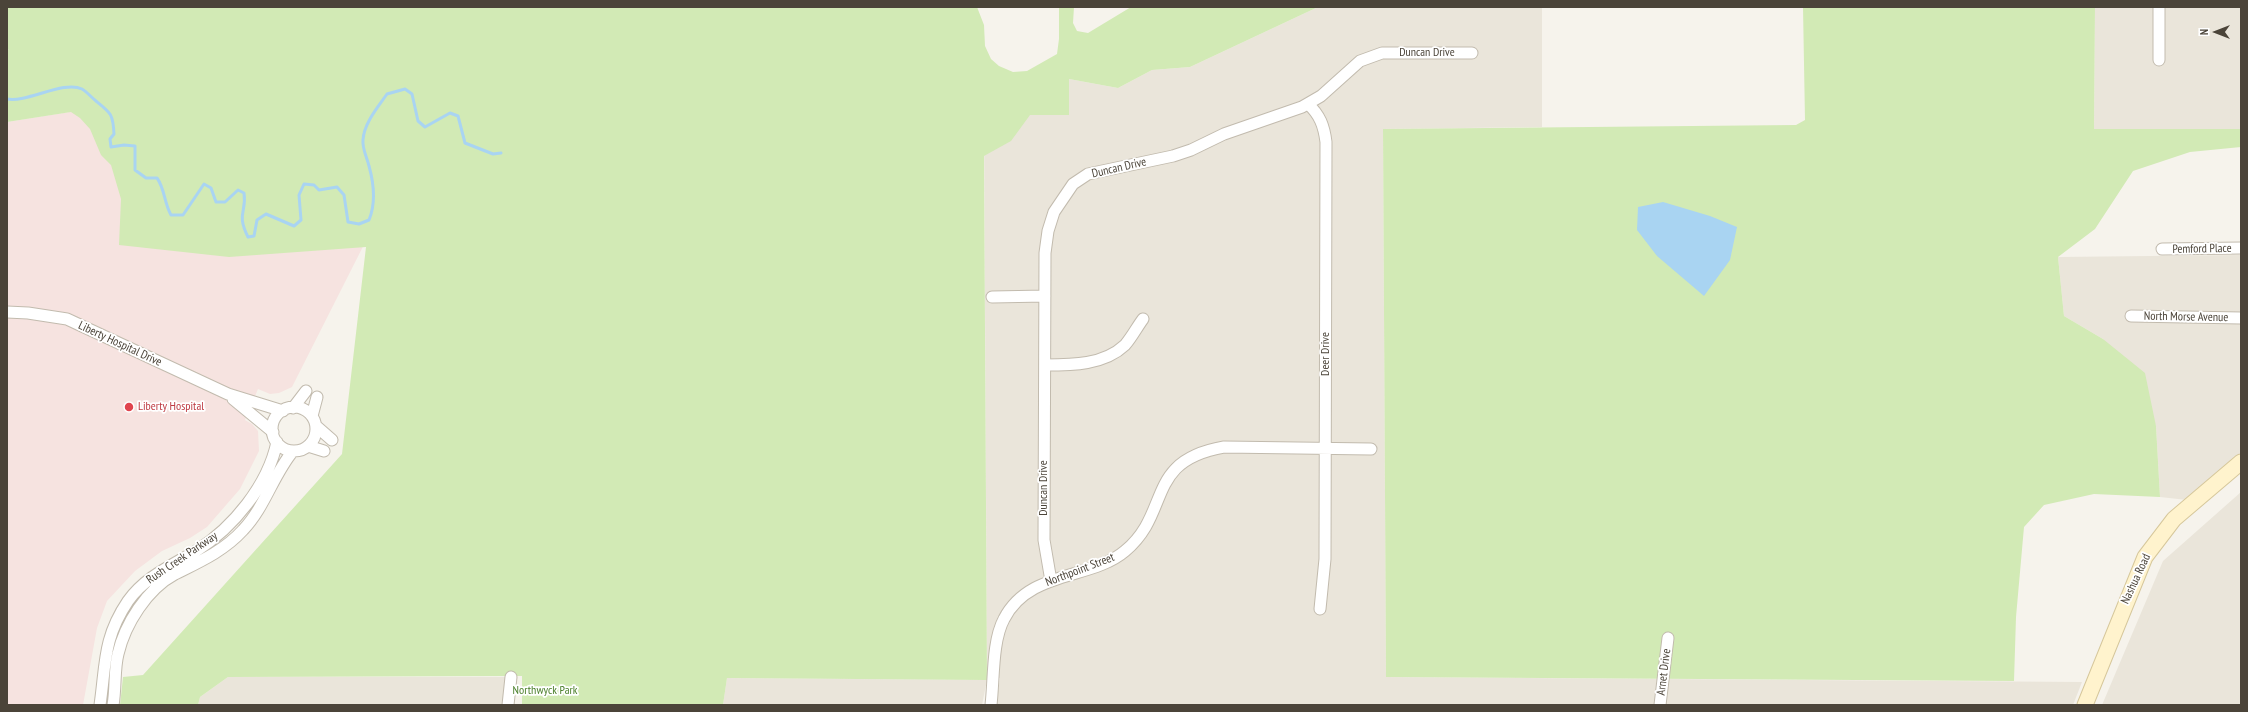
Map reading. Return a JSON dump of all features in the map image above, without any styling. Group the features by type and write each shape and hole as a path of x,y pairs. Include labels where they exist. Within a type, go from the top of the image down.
{"street":[{"path":"2159,7 2159,60"},
{"name":"Duncan Drive","path":"1051,580 1044,540 1045,253 1048,231 1054,212 1074,184 1088,174 1173,156 1191,150 1224,134 1308,104 1321,96 1360,61 1382,53 1472,53"},
{"name":"Deer Drive","path":"1308,104 1322,121 1326,142 1325,558 1320,609"},
{"name":"Pemford Place","path":"2162,249 2241,248"},
{"path":"992,297 1045,296"},
{"name":"Liberty Hospital Drive","path":"7,312 28,312 67,319 228,394 288,409 304,410 332,440"},
{"name":"North Morse Avenue","path":"2131,316 2241,318"},
{"path":"1045,365 1080,364 1114,352 1125,345 1143,319"},
{"path":"275,437 274,421 306,391"},
{"name":"Liberty Hospital Drive","path":"228,394 275,437 285,449 293,451"},
{"path":"308,446 315,435 314,421 317,397"},
{"name":"Rush Creek Parkway","path":"100,705 105,653 114,625 129,600 147,580 215,538 233,521 251,499 270,462 275,437"},
{"path":"293,451 308,446 324,451"},
{"name":"Northpoint Street","path":"991,705 998,633 1004,618 1015,603 1030,591 1051,580 1108,561 1124,552 1144,532 1163,485 1173,471 1188,458 1204,451 1224,448 1371,449"},
{"name":"Rush Creek Parkway","path":"113,705 116,686 117,655 124,635 135,614 152,593 173,575 201,562 224,548 243,530 261,505 293,451"},
{"name":"Nashua Road","path":"2085,705 2145,557 2174,519 2241,462"},
{"name":"Arnet Drive","path":"1660,705 1668,638"},
{"path":"508,705 511,677"}],"shaded area":[{"path":"1318,7 1542,7 1542,127 1383,129 1386,677 2082,682 2073,705 996,705 1000,678 987,677 984,115 1069,114 1069,79 1118,88 1152,70 1190,67"},
{"path":"2095,7 2241,7 2241,129 2094,129"},
{"name":"Liberty Hospital","path":"82,110 386,201 292,387 279,393 270,394 258,389 245,420 252,424 258,431 259,451 240,489 207,527 190,538 162,551 135,571 107,601 97,628 83,705 7,705 7,122"},
{"path":"2241,255 2241,455 2187,500 2160,497 2156,426 2103,339 2064,316 2058,257"},
{"path":"2241,492 2241,705 2102,705 2163,561"},
{"name":"Northwyck Park","path":"228,677 505,677 505,689 503,705 198,705 200,697"},
{"path":"727,678 987,680 982,705 723,705"}],"green space":[{"path":"7,7 977,7 984,25 985,46 991,59 999,66 1013,72 1027,71 1057,54 1059,39 1059,7 1074,7 1073,23 1077,31 1088,33 1131,7 1318,7 1190,67 1152,70 1118,88 1069,79 1069,115 1030,115 1011,141 984,156 987,680 727,678 723,705 522,705 522,676 228,677 200,697 198,705 120,705 123,677 143,675 342,454 366,247 229,257 119,245 121,199 111,165 101,155 90,129 80,118 71,112 7,122 7,50 9,50 7,49"},
{"path":"1803,7 2095,7 2094,129 2241,129 2241,147 2190,152 2133,171 2095,229 2058,257 2064,316 2103,339 2145,373 2156,426 2160,497 2094,494 2044,505 2024,527 2016,617 2014,681 1386,677 1383,129 1796,125 1805,120"}],"water":[{"path":"1663,202 1710,216 1737,227 1730,260 1704,296 1657,256 1637,230 1638,207"}],"waterway":[{"path":"7,99 25,98 66,87 82,89 110,114 113,122 114,134 110,139 111,147 124,145 135,146 135,170 146,178 157,178 162,187 171,215 183,215 204,184 211,188 216,202 225,202 238,190 244,193 245,199 242,218 248,237 254,236 257,220 266,214 294,226 301,220 299,195 304,184 314,185 319,190 337,187 344,195 348,222 359,224 369,220 373,207 373,187 371,173 363,147 363,140 369,121 387,94 405,89 412,94 418,121 425,127 450,113 458,116 465,143 493,154 501,153"}],"place":[{"name":"Liberty Hospital","path":"129,407"}]}
